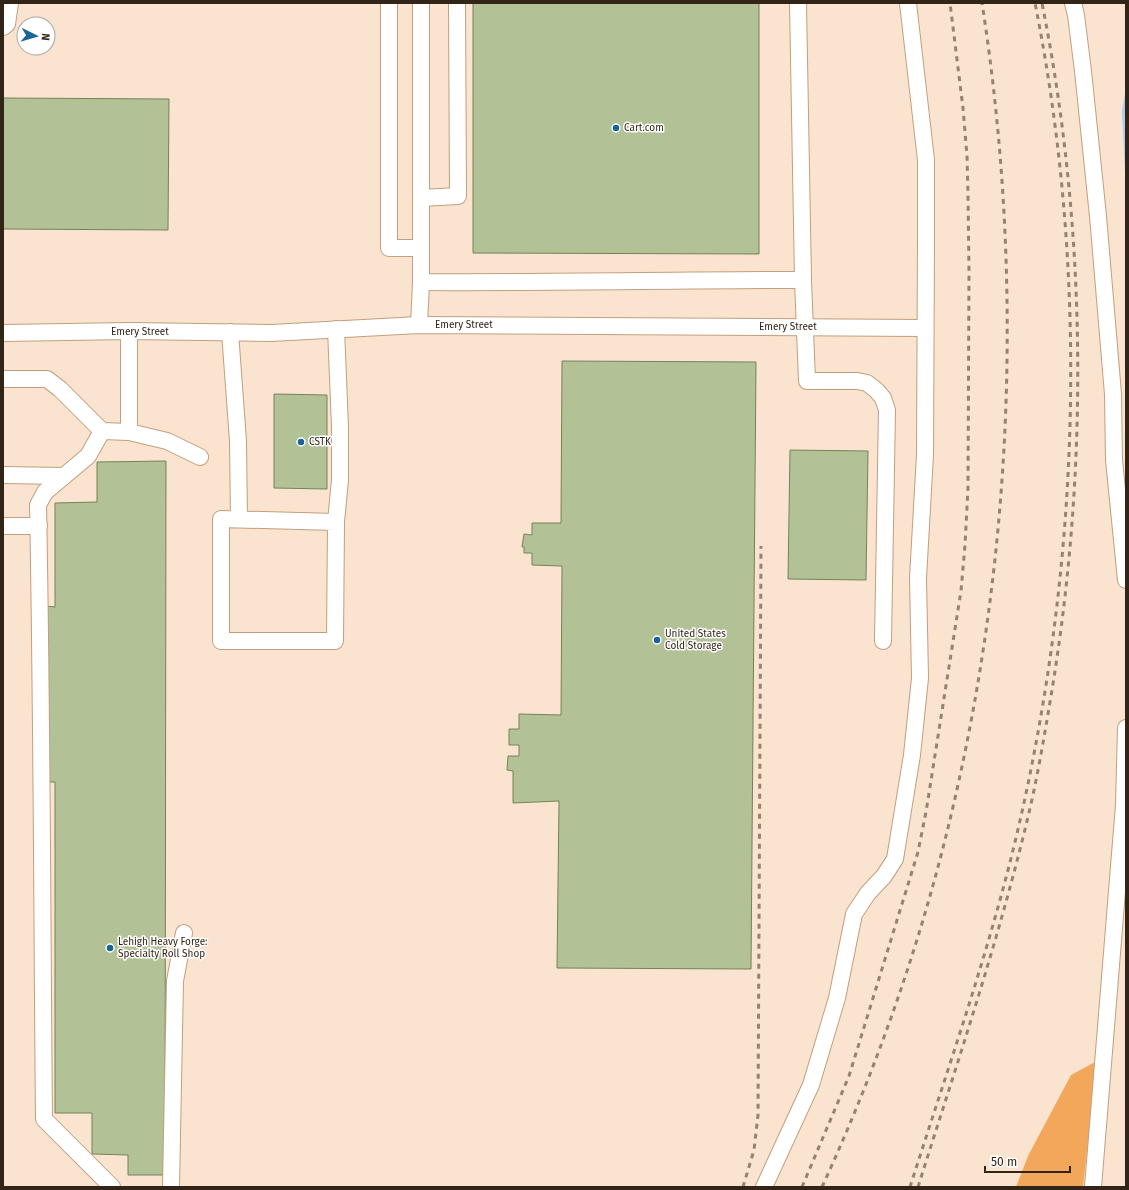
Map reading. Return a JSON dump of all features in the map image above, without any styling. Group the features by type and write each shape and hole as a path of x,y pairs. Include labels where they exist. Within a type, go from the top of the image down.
{"street":[{"path":"3,27 7,24 10,3"},
{"path":"389,3 389,248 421,248"},
{"path":"419,325 421,282 421,3"},
{"path":"421,198 458,196 457,3"},
{"path":"798,3 806,381 857,381 867,383 884,398 887,410 883,641"},
{"path":"764,1187 811,1085 837,998 854,914 868,894 884,876 895,859 912,755 920,678 918,578 925,455 926,160 908,3"},
{"path":"1073,3 1076,15 1083,71 1098,216 1113,394 1114,460 1126,580"},
{"path":"421,282 506,283 676,280 803,280"},
{"name":"Emery Street","path":"3,333 129,331 271,333 419,325 925,328"},
{"path":"336,329 340,426 340,480 336,522 335,641 221,641 221,519 336,522"},
{"path":"129,331 129,432"},
{"path":"230,332 238,441 239,519"},
{"path":"3,379 47,379 60,389 102,431 129,432 167,441 200,456"},
{"path":"102,431 88,456 45,492 38,505 41,639 44,1119 112,1187"},
{"path":"3,475 64,476"},
{"path":"3,526 39,526"},
{"path":"1093,1187 1124,805 1126,728"},
{"path":"171,1187 174,981 184,934"}],"shaded area":[{"path":"1097,1061 1083,1187 1016,1187 1028,1156 1071,1075"}],"water":[{"path":"1126,87 1126,194 1122,111"}],"building":[{"name":"Cart.com","path":"473,3 759,3 759,254 473,253"},
{"path":"3,98 169,99 168,230 3,229"},
{"name":"United States Cold Storage","path":"562,361 756,362 751,969 557,968 559,801 513,803 513,771 507,770 508,756 519,756 519,745 509,745 509,729 519,729 519,714 561,715 562,566 532,565 532,553 524,553 524,547 522,547 524,534 532,535 532,523 561,523"},
{"name":"CSTK","path":"274,394 327,395 327,489 274,488"},
{"path":"790,450 868,451 866,580 788,579"},
{"name":"Lehigh Heavy Forge: Specialty Roll Shop","path":"166,461 165,1175 128,1175 128,1155 92,1154 92,1113 55,1113 55,782 46,782 46,606 55,607 55,503 97,502 97,462"}],"railway":[{"path":"802,1187 849,1076 918,852 926,812 961,591 968,488 968,194 967,156 963,108 950,3"},
{"path":"822,1187 855,1111 885,1035 912,957 935,878 961,771 981,663 996,553 1004,443 1007,333 1004,222 996,112 982,3"},
{"path":"910,1187 987,945 1014,847 1044,700 1058,601 1066,501 1070,401 1069,301 1063,201 1052,102 1035,3"},
{"path":"918,1187 993,949 1019,853 1042,750 1063,610 1072,523 1077,436 1078,349 1075,262 1068,175 1057,89 1042,3"},
{"path":"743,1187 754,1150 758,1115 761,546"}],"place":[{"name":"Cart.com","path":"616,128"},
{"name":"CSTK","path":"301,442"},
{"name":"United States Cold Storage","path":"657,640"},
{"name":"Lehigh Heavy Forge: Specialty Roll Shop","path":"110,948"}]}
